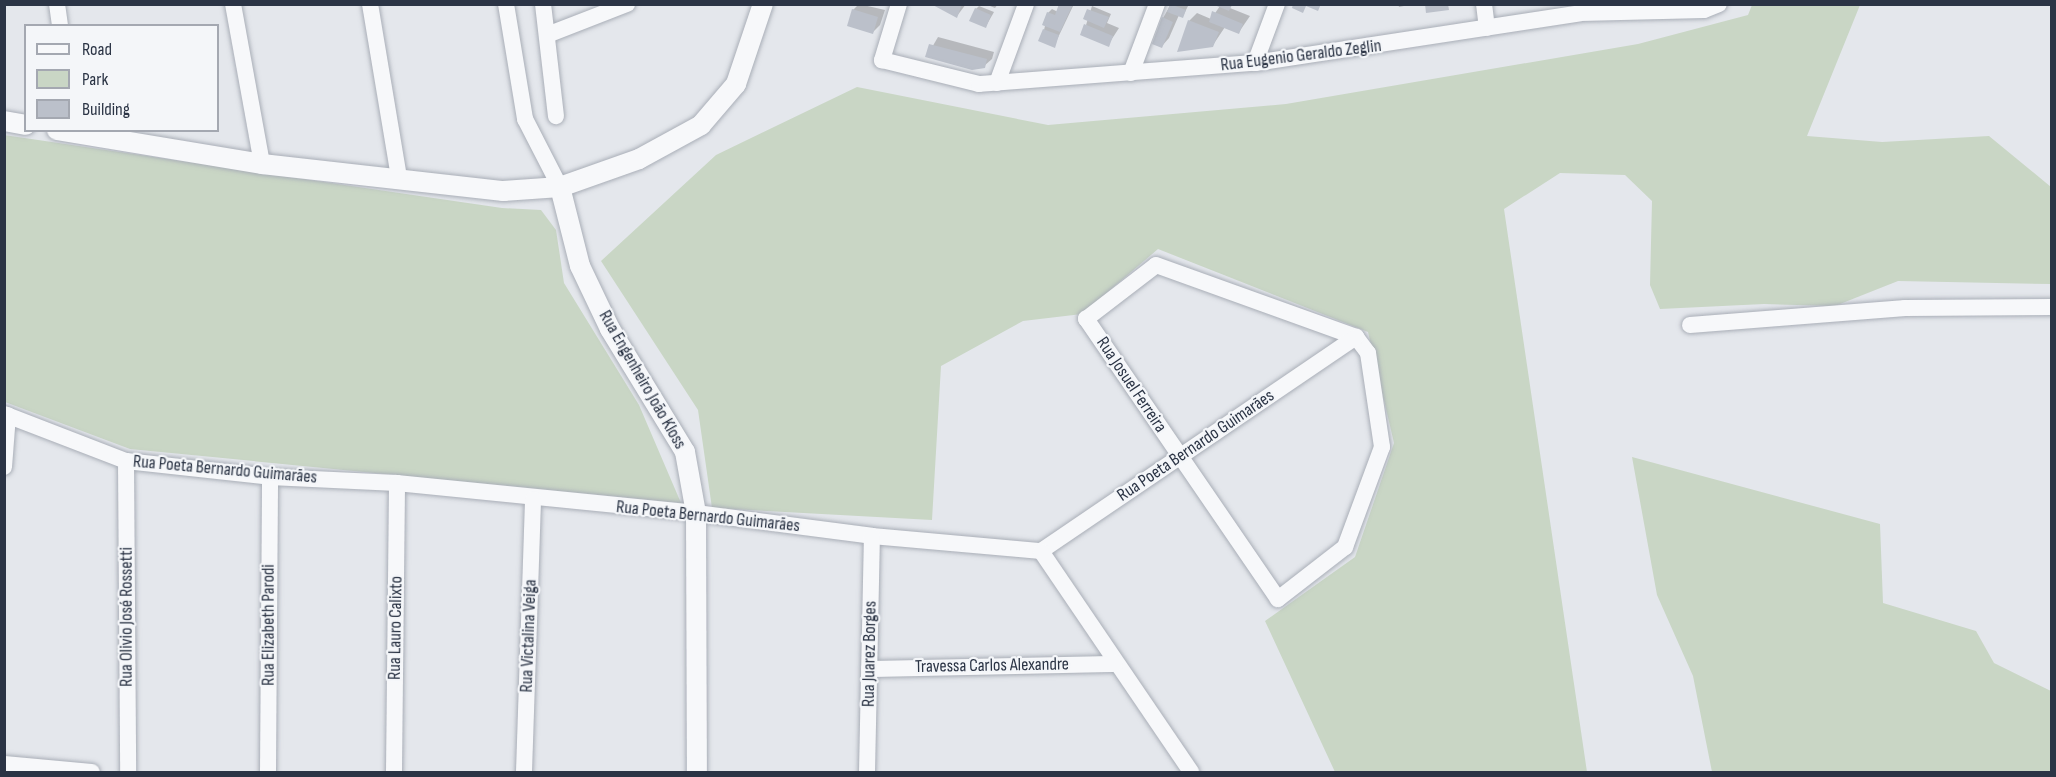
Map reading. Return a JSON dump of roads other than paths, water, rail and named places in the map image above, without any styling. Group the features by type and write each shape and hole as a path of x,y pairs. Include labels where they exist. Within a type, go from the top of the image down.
{"street":[{"path":"57,4 60,24"},
{"path":"233,4 262,164"},
{"path":"370,4 399,178"},
{"name":"Rua Engenheiro João Kloss","path":"506,4 525,119 560,187 579,266 610,329 685,452 696,513 697,772"},
{"path":"543,4 556,116"},
{"path":"547,35 627,4"},
{"path":"77,132 262,164 503,191 560,187 639,159 701,125 736,84 763,4"},
{"name":"Rua Eugenio Geraldo Zeglin","path":"899,4 882,60 979,84 1255,63 1487,28 1580,9 1704,10 1719,4"},
{"path":"997,83 1026,4"},
{"path":"1131,73 1157,4"},
{"path":"1255,63 1277,4"},
{"path":"1484,4 1487,28"},
{"path":"4,121 24,125"},
{"name":"Rua Josuel Ferreira","path":"1156,266 1356,337 1368,353 1382,447 1345,547 1278,599 1086,319 1156,266"},
{"path":"1690,325 1905,308 2052,307"},
{"name":"Rua Poeta Bernardo Guimarães","path":"6,415 126,461 270,477 397,483 533,499 696,513 872,536 1041,551 1356,337"},
{"path":"4,467 6,415"},
{"name":"Rua Olivio José Rossetti","path":"126,461 128,772"},
{"name":"Rua Elizabeth Parodi","path":"268,772 270,477"},
{"name":"Rua Lauro Calixto","path":"394,772 397,483"},
{"name":"Rua Victalina Veiga","path":"524,772 533,499"},
{"name":"Rua Juarez Borges","path":"867,772 872,536"},
{"path":"1041,551 1115,664 1191,772"},
{"name":"Travessa Carlos Alexandre","path":"869,669 1115,664"},
{"path":"4,758 4,772"},
{"path":"5,764 92,772"}]}
